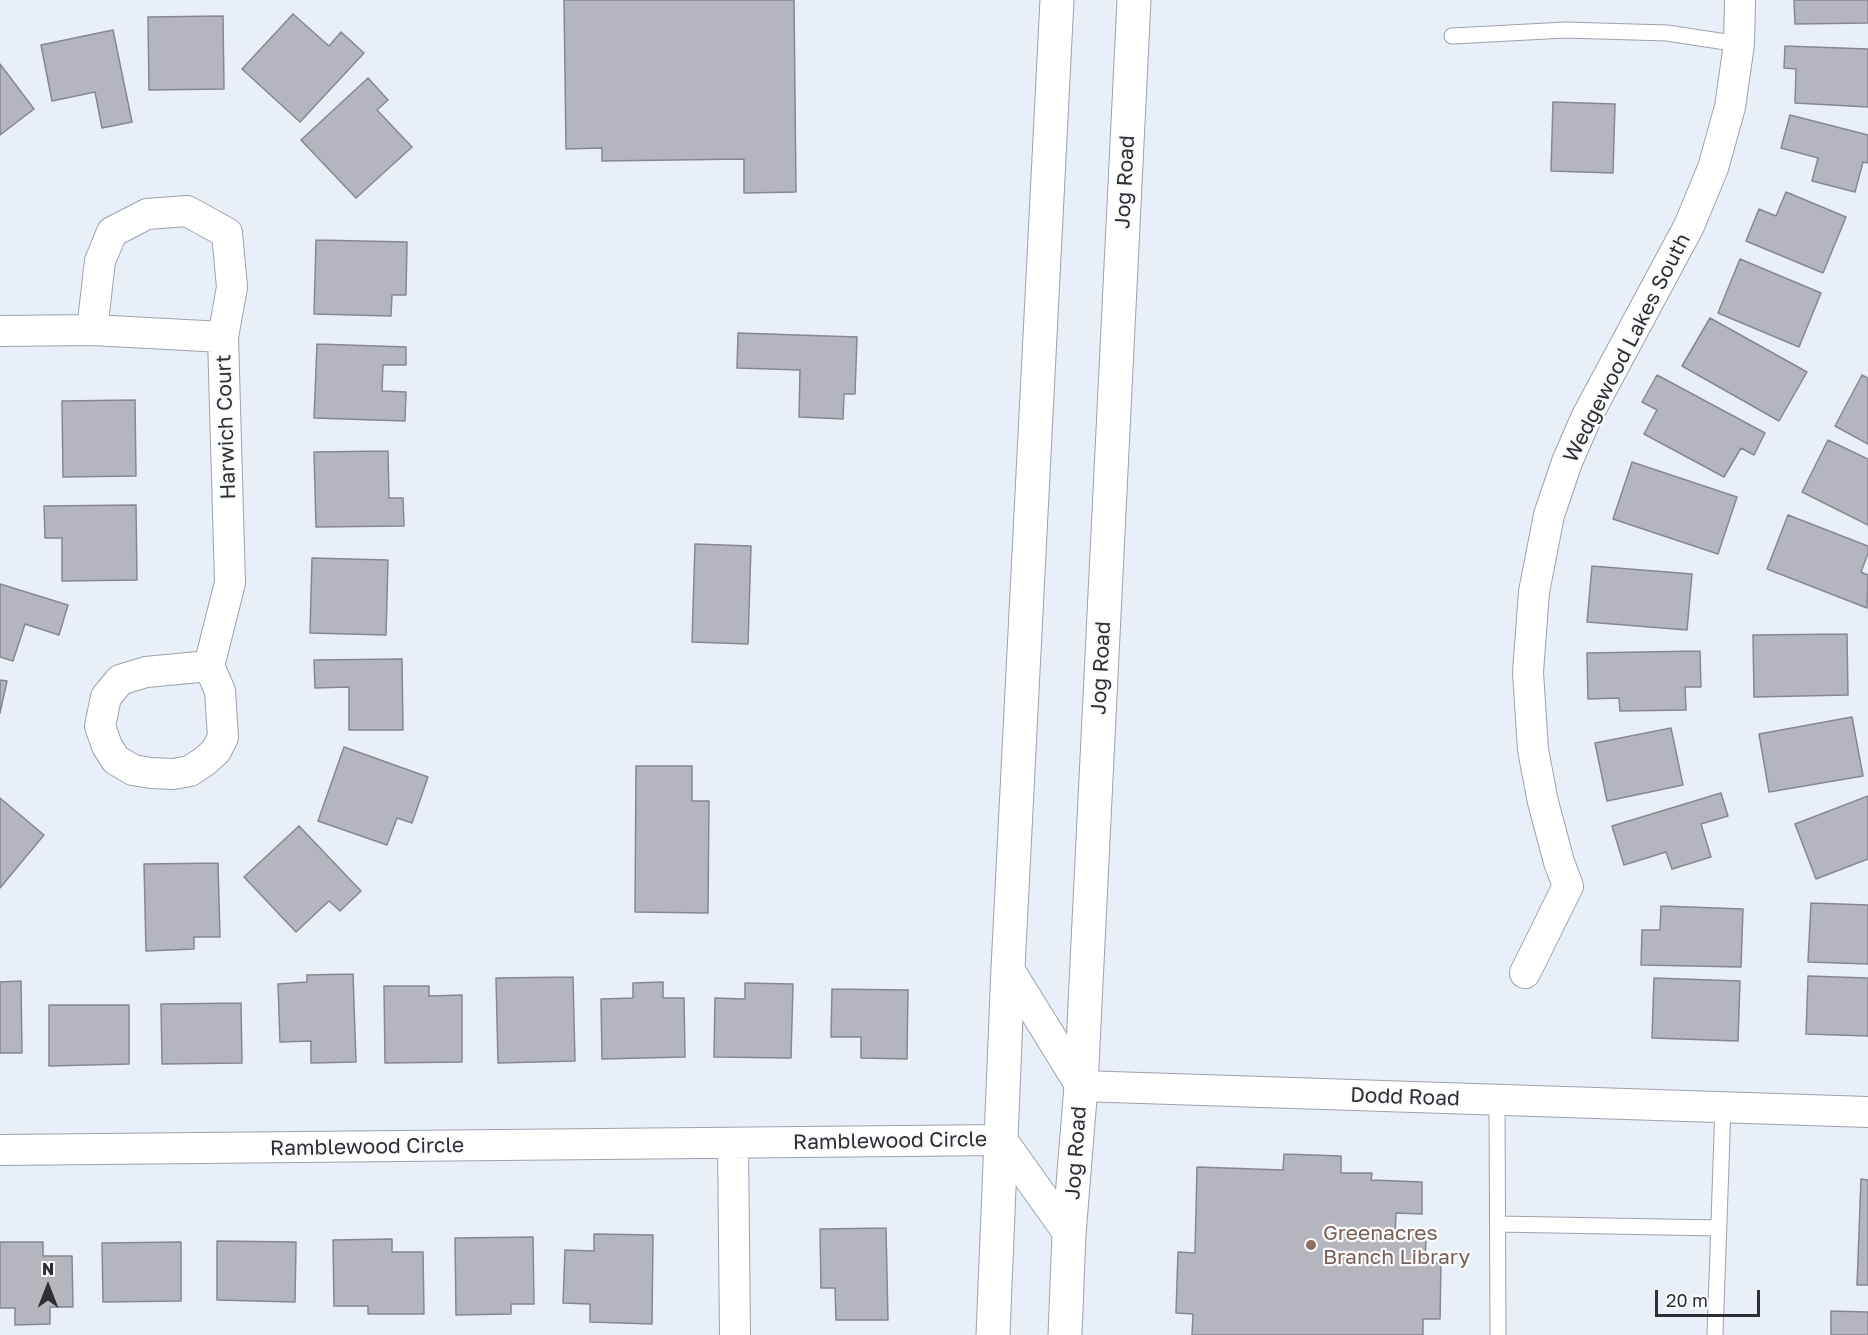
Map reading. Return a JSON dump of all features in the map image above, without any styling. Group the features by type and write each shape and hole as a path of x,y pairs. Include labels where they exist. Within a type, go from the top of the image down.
{"main road":[{"path":"993,1335 1008,968 1057,0"},
{"name":"Jog Road","path":"1065,1335 1069,1234 1081,1086 1134,0"}],"street":[{"name":"Wedgewood Lakes South","path":"1525,973 1568,886 1559,862 1533,750 1528,672 1534,592 1549,515 1567,462 1587,416 1689,226 1713,168 1730,107 1739,44 1740,0"},
{"path":"92,330 100,261 112,232 147,214 187,211 227,233 232,287 223,337"},
{"name":"Harwich Court","path":"0,331 92,330 223,337 230,583 210,666"},
{"path":"210,666 220,691 223,717 223,737 216,751 190,771 173,774 133,770 117,760 106,746 100,726 105,697 120,680 146,672 210,666"},
{"path":"1008,968 1081,1086"},
{"name":"Dodd Road","path":"1081,1086 1868,1112"},
{"name":"Ramblewood Circle","path":"0,1150 1002,1140 1069,1234"},
{"path":"733,1143 735,1335"}],"lane":[{"path":"1452,36 1566,30 1667,33 1739,44"},
{"path":"1497,1100 1498,1335"},
{"path":"1715,1335 1723,1107"},
{"path":"1498,1224 1719,1228"}],"building":[{"path":"564,0 794,0 796,192 744,193 744,159 602,161 602,148 566,149"},
{"path":"1794,0 1868,0 1868,23 1795,24"},
{"path":"293,14 329,46 341,32 364,53 300,122 242,69"},
{"path":"223,16 224,89 149,90 148,17"},
{"path":"113,30 132,122 102,128 95,92 52,101 41,45"},
{"path":"1785,46 1868,49 1868,107 1795,103 1796,69 1784,68"},
{"path":"0,64 34,109 0,135"},
{"path":"368,78 388,100 377,110 412,147 356,198 301,140"},
{"path":"1553,102 1615,104 1613,173 1551,171"},
{"path":"1790,115 1868,135 1868,163 1863,162 1855,192 1812,181 1818,158 1781,148"},
{"path":"1786,192 1846,217 1823,273 1746,241 1759,209 1776,216"},
{"path":"316,240 407,242 406,295 392,295 391,316 314,314"},
{"path":"1740,259 1821,293 1799,347 1718,313"},
{"path":"1710,318 1807,372 1779,421 1682,366"},
{"path":"738,333 857,337 855,394 844,394 843,419 799,417 800,370 737,368"},
{"path":"317,344 406,347 406,365 383,365 382,391 406,392 405,421 314,418"},
{"path":"1657,375 1765,433 1754,455 1741,448 1724,477 1644,434 1657,410 1642,402"},
{"path":"1862,375 1868,378 1868,444 1835,426"},
{"path":"135,400 136,476 63,477 62,401"},
{"path":"1828,440 1868,459 1868,525 1802,492"},
{"path":"388,451 389,498 403,498 404,526 316,527 314,452"},
{"path":"1632,462 1737,497 1718,554 1613,519"},
{"path":"136,505 137,580 62,581 62,538 45,538 44,506"},
{"path":"1788,515 1868,546 1868,553 1861,572 1868,575 1867,608 1767,569"},
{"path":"695,544 751,546 748,644 692,642"},
{"path":"312,558 388,560 386,635 310,633"},
{"path":"1592,566 1692,574 1687,630 1587,622"},
{"path":"0,584 68,605 59,635 25,624 13,661 0,657"},
{"path":"1847,634 1848,695 1754,697 1753,635"},
{"path":"1700,651 1701,687 1685,687 1686,710 1620,711 1619,698 1588,699 1587,653"},
{"path":"402,659 403,730 349,730 349,687 315,688 314,660"},
{"path":"0,680 7,681 0,713"},
{"path":"1852,717 1863,776 1769,792 1759,734"},
{"path":"1671,728 1683,785 1607,801 1595,743"},
{"path":"344,747 428,777 412,823 397,818 387,845 318,821"},
{"path":"636,766 692,766 692,801 709,801 708,913 635,912"},
{"path":"1721,793 1728,816 1701,824 1711,857 1672,869 1666,852 1624,865 1612,826"},
{"path":"1868,796 1868,859 1816,879 1795,824"},
{"path":"0,798 44,835 0,888"},
{"path":"299,826 361,891 340,911 329,901 296,932 244,877"},
{"path":"218,863 220,937 194,937 194,949 146,951 144,864"},
{"path":"1811,903 1868,905 1868,964 1808,962"},
{"path":"1661,906 1743,909 1741,967 1641,965 1642,930 1660,930"},
{"path":"353,974 356,1062 311,1063 311,1041 280,1042 278,984 307,982 307,975"},
{"path":"1808,976 1868,978 1868,1036 1806,1034"},
{"path":"573,977 575,1061 498,1063 496,978"},
{"path":"1654,978 1740,981 1738,1041 1652,1038"},
{"path":"21,981 22,1053 0,1053 0,982"},
{"path":"663,982 663,998 684,998 685,1057 602,1059 601,999 633,998 633,983"},
{"path":"745,983 793,984 791,1058 714,1057 715,998 745,999"},
{"path":"384,986 429,986 429,996 462,995 462,1062 385,1063"},
{"path":"832,989 908,990 907,1059 861,1058 861,1037 831,1037"},
{"path":"241,1003 242,1063 162,1064 161,1004"},
{"path":"49,1005 129,1005 129,1064 49,1066"},
{"name":"Greenacres Branch Library","path":"1284,1154 1341,1156 1341,1173 1372,1173 1371,1180 1422,1182 1422,1214 1396,1213 1395,1236 1426,1238 1425,1263 1441,1263 1440,1319 1423,1319 1423,1335 1192,1335 1193,1314 1176,1313 1178,1252 1195,1253 1197,1167 1283,1170"},
{"path":"1861,1179 1868,1180 1868,1285 1857,1285"},
{"path":"886,1228 888,1320 836,1320 835,1288 821,1288 820,1229"},
{"path":"594,1234 653,1235 652,1324 590,1322 590,1304 563,1303 565,1250 594,1251"},
{"path":"533,1237 534,1304 511,1304 511,1314 456,1315 455,1238"},
{"path":"392,1239 392,1252 423,1252 424,1314 368,1314 368,1306 334,1306 333,1240"},
{"path":"217,1241 296,1242 295,1302 217,1300"},
{"path":"0,1242 43,1242 43,1256 72,1256 73,1307 50,1307 50,1324 15,1325 15,1308 0,1308"},
{"path":"181,1242 181,1301 103,1302 102,1243"},
{"path":"1831,1311 1868,1312 1868,1335 1831,1335"}],"place":[{"name":"Greenacres Branch Library","path":"1311,1245"}]}
